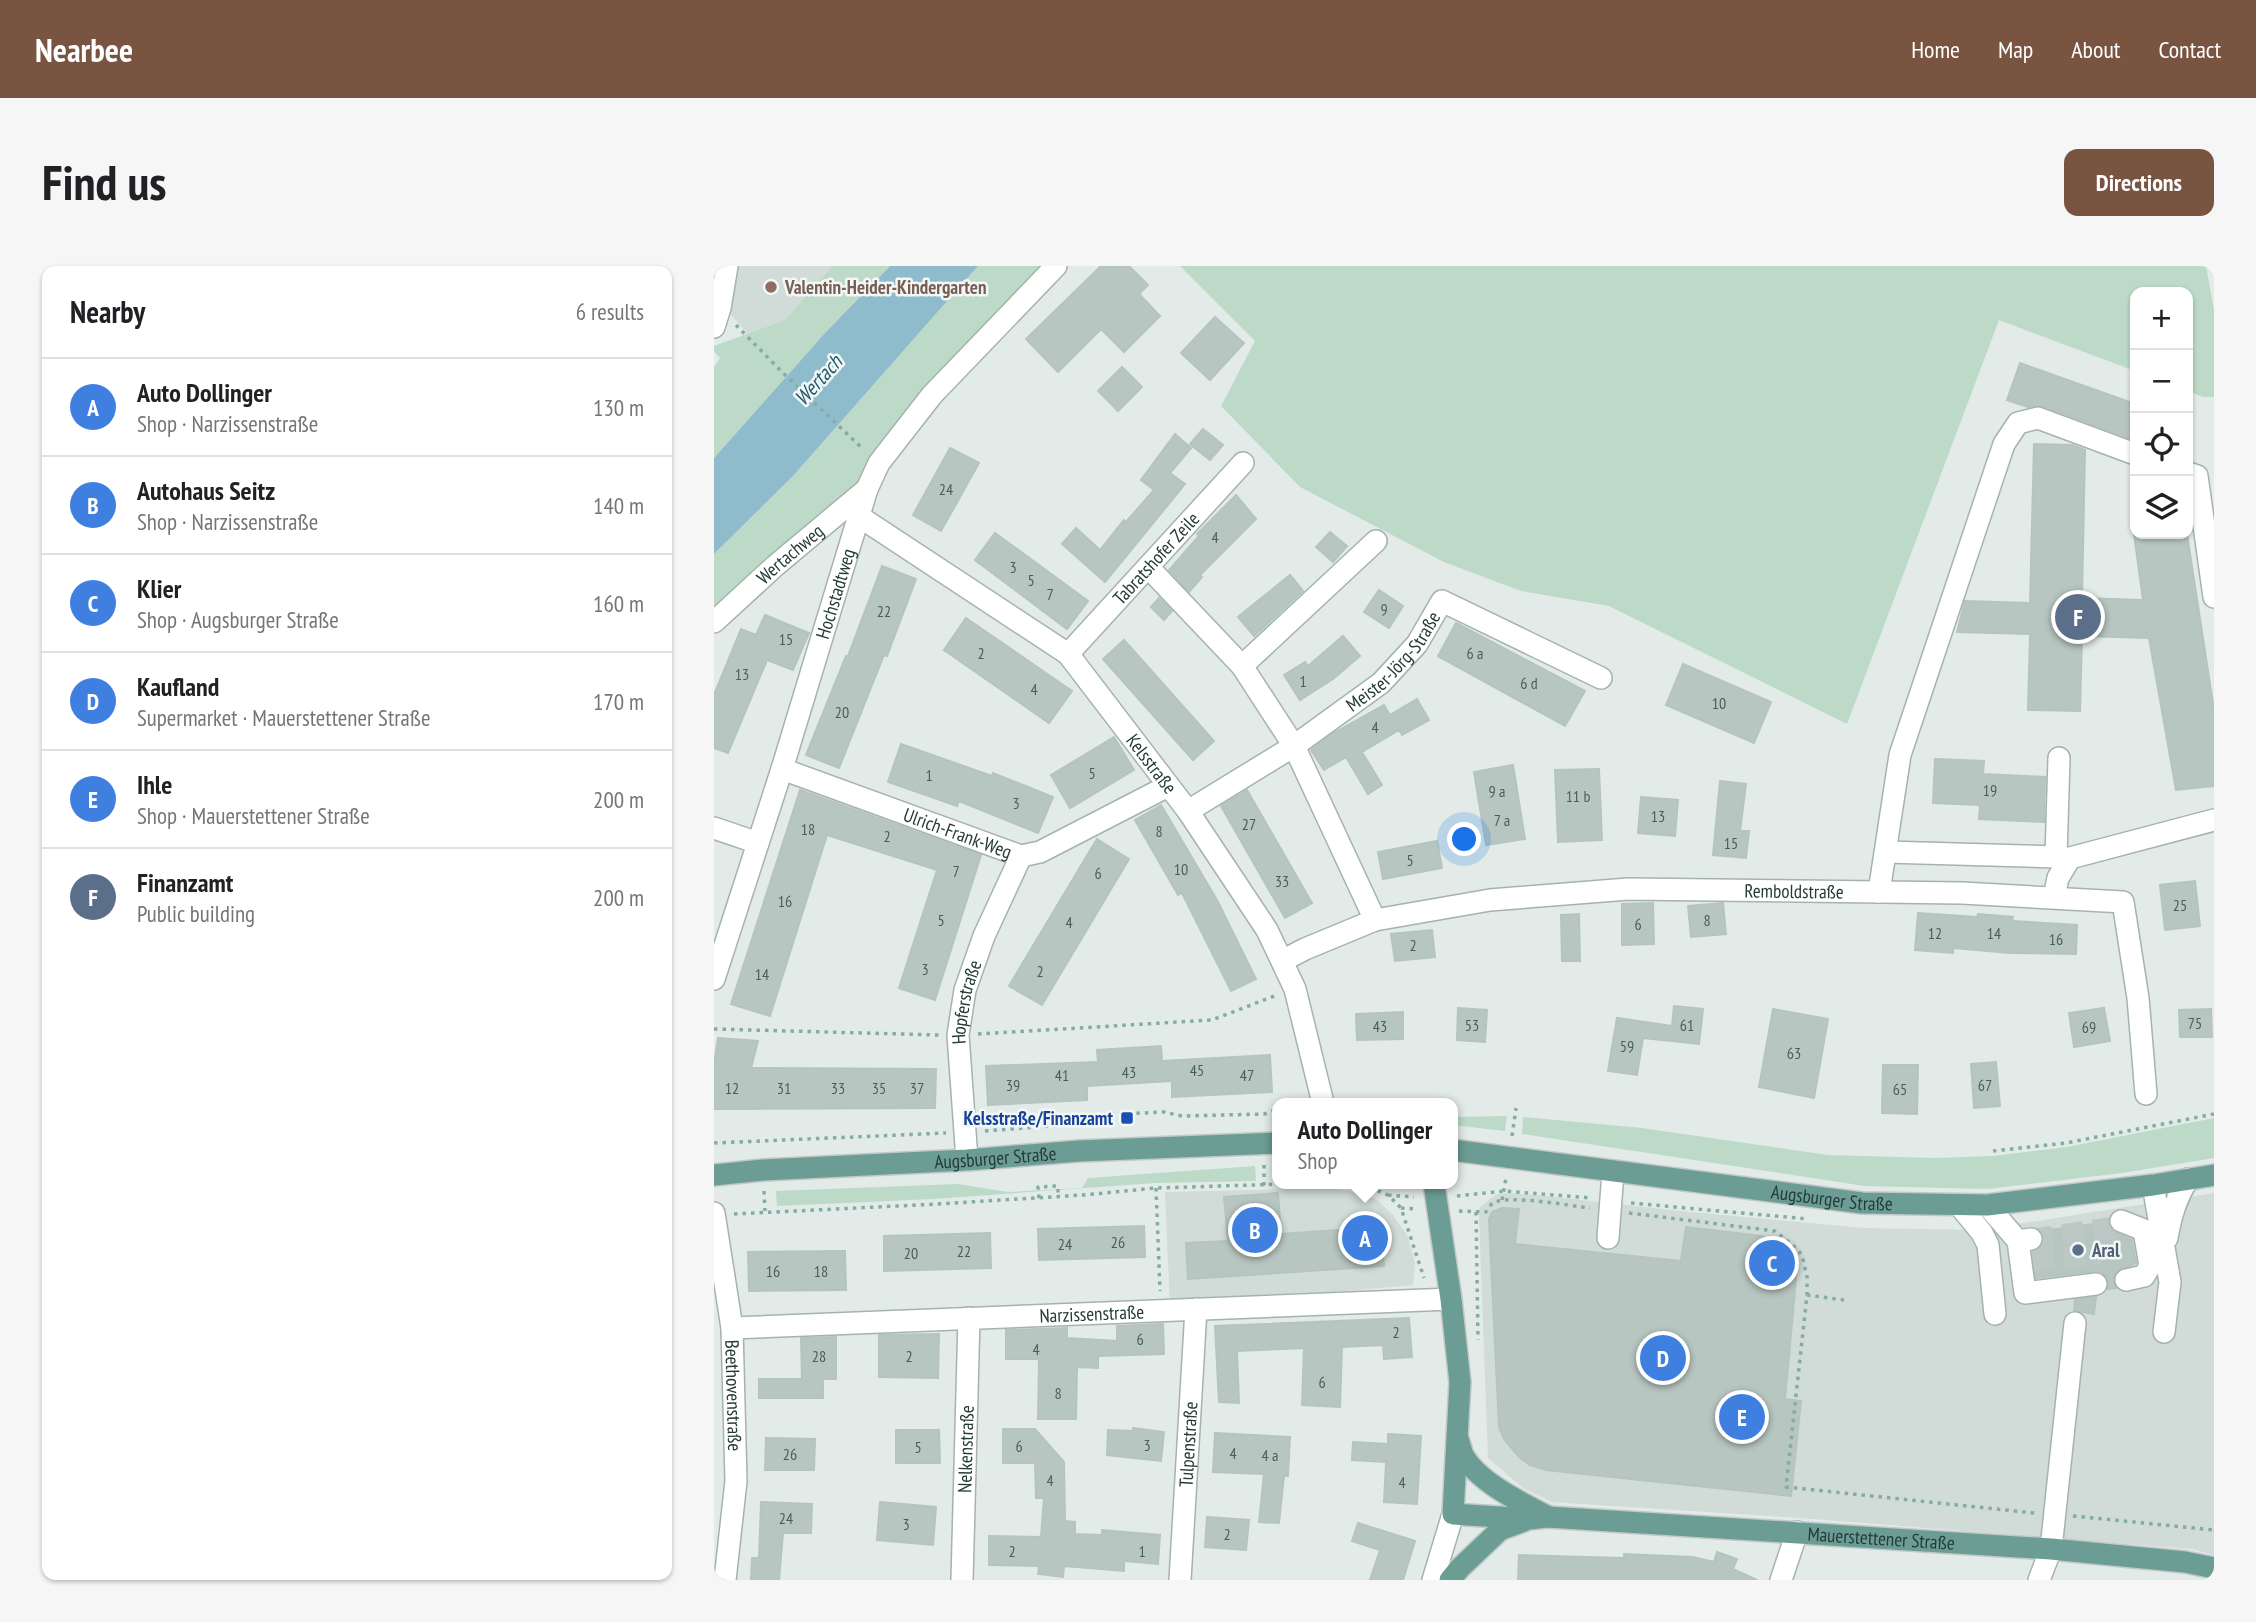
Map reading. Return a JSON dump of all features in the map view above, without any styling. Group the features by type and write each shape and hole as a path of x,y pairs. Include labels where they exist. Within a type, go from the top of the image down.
{"main road":[{"name":"Augsburger Straße","path":"714,1175 1079,1151 1272,1143"},
{"name":"Augsburger Straße","path":"1458,1151 1862,1203 1987,1205 2214,1175"},
{"name":"Mauerstettener Straße","path":"1435,1189 1460,1382 1453,1514 1797,1532 2051,1549 2185,1562 2214,1568"},
{"name":"Mauerstettener Straße","path":"1457,1434 1463,1454 1476,1472 1539,1518"},
{"name":"Mauerstettener Straße","path":"1450,1580 1500,1530 1539,1518"}],"street":[{"path":"716,315 727,266"},
{"name":"Hochstadtweg","path":"714,979 782,769 867,489 879,463 932,395 1056,266"},
{"path":"1879,892 1900,755 2004,444 2018,423 2038,418 2130,452"},
{"name":"Tabratshofer Zeile","path":"1068,654 1242,463"},
{"path":"2193,475 2197,476 2214,597"},
{"name":"Wertachweg","path":"714,622 775,566 867,489"},
{"name":"Kelsstraße","path":"860,517 1068,654 1188,811 1266,930 1295,989 1323,1098"},
{"path":"1242,666 1376,541"},
{"path":"1148,567 1242,666 1294,746 1375,920"},
{"name":"Meister-Jörg-Straße","path":"1188,811 1294,746 1381,683 1417,643 1442,601 1601,678"},
{"path":"2054,897 2063,857 2059,758"},
{"name":"Ulrich-Frank-Weg","path":"782,769 1021,856 1040,852 1167,786"},
{"path":"1886,852 2063,857 2214,820"},
{"path":"714,828 758,843"},
{"name":"Hopferstraße","path":"967,1160 958,1035 965,990 984,936 1021,856"},
{"name":"Remboldstraße","path":"1282,961 1375,920 1490,900 1628,889 1879,892 2054,897 2123,902 2138,998 2146,1094"},
{"path":"1608,1238 1614,1172"},
{"path":"2165,1250 2171,1212 2188,1179"},
{"path":"2153,1185 2170,1282 2164,1332"},
{"path":"2125,1188 2119,1224 2144,1230 2150,1266 2144,1276 2126,1280"},
{"path":"1959,1205 1982,1233 1988,1245 1995,1314"},
{"path":"1987,1205 2026,1251 2025,1293 2090,1282"},
{"name":"Beethovenstraße","path":"714,1214 732,1328 736,1481 725,1580"},
{"name":"Narzissenstraße","path":"732,1328 1451,1299"},
{"name":"Tulpenstraße","path":"1180,1580 1196,1309"},
{"name":"Nelkenstraße","path":"962,1580 968,1318"},
{"path":"2039,1580 2051,1549 2075,1324"},
{"path":"1433,1580 1453,1514"},
{"path":"1781,1580 1797,1532"}],"path":[{"path":"716,315 781,371 861,447"},
{"path":"714,1029 958,1035 1212,1020 1295,989"},
{"path":"714,1143 1063,1125 1099,1115 1164,1112 1182,1116 1264,1114 1272,1111"},
{"path":"1993,1151 2066,1143 2214,1114"},
{"path":"714,1214 1058,1197 1156,1188 1272,1185"},
{"path":"1039,1198 1038,1187 1058,1186 1058,1197"},
{"path":"1156,1188 1161,1311"},
{"path":"1374,1189 1388,1195 1401,1208 1429,1299"},
{"path":"1476,1212 1486,1212 1492,1203 1502,1200 1610,1210 1775,1231 1796,1248 1802,1255 1808,1277 1786,1487 2214,1530"},
{"path":"1807,1295 1844,1300"}],"shaded area":[{"name":"Valentin-Heider-Kindergarten","path":"731,266 832,266 785,320 748,334 724,307"},
{"path":"1336,1189 1376,1199 1393,1215 1407,1235 1415,1263 1413,1285 1170,1307 1165,1192"},
{"path":"1505,1193 1863,1228 1979,1230 2214,1193 2214,1555 2192,1549 1800,1518 1551,1502 1523,1488 1488,1458 1479,1217 1480,1207 1495,1195"}],"green space":[{"path":"832,266 890,266 825,333 714,458 714,367 720,358 714,351 714,346 785,320"},
{"path":"978,266 1042,266 923,393 863,488 714,618 714,554 793,476"},
{"path":"1180,266 2206,266 2214,310 2214,397 2193,393 2193,287 2130,287 2130,369 1999,320 1847,724 1609,606 1521,591 1444,562 1300,487 1221,406 1255,341"},
{"path":"1507,1116 1505,1131 1458,1126 1458,1117"},
{"path":"1523,1117 1642,1128 1828,1155 1935,1158 1992,1156 2067,1147 2214,1118 2214,1158 2122,1173 1987,1189 1865,1186 1522,1134"},
{"path":"1255,1166 1256,1181 1155,1183 934,1199 777,1206 776,1191 958,1184 1008,1192 1082,1188 1088,1178"}],"water":[{"name":"Wertach","path":"890,266 978,266 793,476 714,554 714,458 825,333"}],"building":[{"path":"1101,266 1129,266 1148,285 1139,294 1160,316 1124,352 1101,329 1058,372 1026,339"},
{"path":"1215,317 1244,343 1210,380 1181,353"},
{"path":"2020,363 2130,402 2130,438 2043,406 2028,407 2007,400"},
{"path":"1122,367 1142,387 1118,411 1098,391"},
{"path":"1203,429 1223,445 1210,460 1190,444"},
{"path":"1175,434 1191,448 1170,473 1185,484 1105,582 1062,544 1076,528 1100,550 1124,520 1126,522 1154,490 1141,480"},
{"path":"2034,444 2072,445 2085,450 2082,598 2143,600 2135,539 2188,539 2214,710 2214,786 2176,790 2149,638 2082,636 2080,711 2028,710 2030,634 1957,632 1965,601 2030,603"},
{"path":"950,448 979,463 941,531 913,515"},
{"path":"1236,495 1256,519 1200,575 1202,577 1189,592 1169,570 1199,536 1197,534"},
{"path":"1330,532 1347,546 1333,562 1316,547"},
{"path":"995,533 1088,601 1067,629 975,560"},
{"path":"882,566 916,579 887,656 884,655 839,768 806,755"},
{"path":"1290,575 1303,591 1254,636 1238,617"},
{"path":"1379,590 1403,606 1389,628 1364,612"},
{"path":"1159,598 1172,611 1164,620 1151,607"},
{"path":"765,615 809,633 793,670 767,660 728,753 714,748 714,695 741,629 756,635"},
{"path":"966,618 1072,691 1049,723 944,650"},
{"path":"1456,623 1585,691 1565,726 1438,656"},
{"path":"1343,636 1360,656 1333,679 1300,700 1284,675 1305,662 1308,666"},
{"path":"1124,640 1214,741 1193,760 1103,659"},
{"path":"1683,664 1771,702 1754,743 1666,705"},
{"path":"1417,699 1429,720 1402,735 1399,730 1362,752 1382,785 1368,794 1346,757 1324,770 1311,750 1332,734 1384,705 1390,715"},
{"path":"1114,737 1134,770 1070,808 1051,775"},
{"path":"901,744 992,776 993,773 1053,797 1038,833 959,801 957,806 888,782"},
{"path":"1935,759 1984,761 1983,774 2045,777 2044,822 1979,819 1980,805 1933,803"},
{"path":"1513,765 1525,839 1486,845 1474,772"},
{"path":"1599,769 1602,840 1558,842 1555,770"},
{"path":"1720,781 1746,784 1740,831 1749,831 1746,858 1713,855"},
{"path":"800,790 981,855 935,1000 899,988 937,870 827,835 770,1016 731,1004"},
{"path":"1247,790 1312,903 1285,918 1221,806"},
{"path":"1641,797 1678,800 1675,836 1638,833"},
{"path":"1161,805 1217,900 1256,979 1231,991 1182,893 1178,895 1135,820"},
{"path":"1097,839 1129,859 1042,1005 1009,986"},
{"path":"1437,841 1442,868 1383,879 1378,852"},
{"path":"2195,881 2200,926 2165,930 2160,885"},
{"path":"1653,903 1654,944 1622,945 1622,904"},
{"path":"1723,903 1726,934 1691,937 1688,906"},
{"path":"1918,913 1977,917 1978,914 2013,917 2012,921 2077,925 2076,954 2010,953 1953,948 1953,953 1915,950"},
{"path":"1579,914 1580,961 1562,961 1561,915"},
{"path":"1432,930 1435,957 1395,961 1391,934"},
{"path":"1674,1006 1703,1009 1699,1044 1643,1038 1637,1075 1608,1071 1617,1018 1672,1026"},
{"path":"1458,1008 1487,1010 1485,1042 1457,1040"},
{"path":"2104,1008 2110,1041 2074,1047 2069,1013"},
{"path":"1773,1009 1828,1019 1814,1098 1759,1087"},
{"path":"2211,1009 2212,1037 2180,1037 2179,1010"},
{"path":"1403,1012 1403,1039 1357,1040 1356,1014"},
{"path":"718,1038 758,1041 751,1068 936,1069 935,1108 714,1109 714,1064"},
{"path":"1161,1046 1162,1061 1270,1055 1272,1092 1172,1097 1172,1081 1087,1086 1087,1100 988,1105 986,1066 1098,1062 1097,1050"},
{"path":"1996,1062 2000,1106 1974,1108 1971,1064"},
{"path":"1883,1065 1918,1065 1917,1114 1882,1113"},
{"path":"1278,1193 1281,1234 1381,1227 1384,1266 1188,1279 1186,1243 1228,1241 1224,1197"},
{"path":"1502,1208 1519,1209 1515,1244 1681,1261 1686,1227 1762,1236 1779,1245 1795,1265 1796,1279 1785,1399 1801,1401 1791,1496 1546,1470 1530,1465 1519,1457 1504,1439 1499,1427 1489,1219 1492,1212"},
{"path":"2108,1222 2110,1229 2132,1240 2136,1263 2117,1271 2113,1277 2116,1288 2108,1289 2107,1277 2102,1272 2095,1271 2036,1278 2033,1252 2039,1250 2043,1244 2041,1231"},
{"path":"1144,1226 1145,1257 1039,1260 1038,1229"},
{"path":"990,1233 991,1268 884,1271 884,1236"},
{"path":"845,1251 846,1290 749,1291 748,1252"},
{"path":"2096,1297 2094,1314 2074,1310 2075,1300"},
{"path":"1409,1318 1412,1357 1384,1359 1383,1345 1342,1347 1340,1407 1302,1405 1304,1348 1237,1351 1239,1403 1219,1402 1215,1326"},
{"path":"1163,1324 1164,1354 1098,1356 1098,1368 1077,1367 1076,1419 1038,1419 1039,1359 1006,1359 1006,1330 1067,1328 1067,1338 1117,1341 1117,1326"},
{"path":"939,1334 938,1378 879,1377 879,1335"},
{"path":"836,1337 836,1379 823,1379 823,1398 759,1398 759,1379 802,1379 801,1338"},
{"path":"1133,1428 1164,1432 1161,1461 1107,1455 1108,1430 1133,1431"},
{"path":"1003,1429 1035,1429 1064,1462 1065,1521 1075,1522 1075,1534 1102,1535 1102,1530 1160,1535 1158,1564 1124,1561 1124,1571 1064,1566 1063,1577 1038,1574 1039,1566 989,1565 989,1536 1041,1537 1044,1498 1036,1498 1035,1463 1003,1463"},
{"path":"896,1430 939,1430 940,1463 896,1463"},
{"path":"1215,1433 1290,1437 1288,1476 1284,1476 1279,1523 1259,1522 1264,1474 1213,1472"},
{"path":"1388,1434 1421,1436 1417,1504 1384,1502 1386,1462 1352,1460 1353,1442 1388,1444"},
{"path":"766,1438 815,1439 814,1470 765,1470"},
{"path":"761,1502 812,1504 811,1533 783,1533 779,1580 751,1580 752,1558 759,1558"},
{"path":"880,1502 936,1507 933,1545 877,1540"},
{"path":"1207,1517 1249,1520 1246,1550 1205,1547"},
{"path":"1358,1523 1415,1541 1403,1580 1370,1580 1380,1550 1352,1541"},
{"path":"1717,1552 1737,1559 1733,1569 1757,1580 1518,1580 1519,1555 1624,1558 1624,1554 1693,1557 1714,1562"}],"tunnel":[{"path":"2032,1239 2116,1227"},
{"path":"2033,1261 2100,1253"}],"place":[{"name":"Valentin-Heider-Kindergarten","path":"771,287"},
{"name":"Finanzamt","path":"2078,617"},
{"name":"Kelsstraße/Finanzamt","path":"1127,1118"},
{"name":"Autohaus Seitz","path":"1255,1230"},
{"name":"Auto Dollinger","path":"1365,1238"},
{"name":"Aral","path":"2078,1250"},
{"name":"Klier","path":"1772,1263"},
{"name":"Kaufland","path":"1663,1358"},
{"name":"Ihle","path":"1742,1417"}]}
